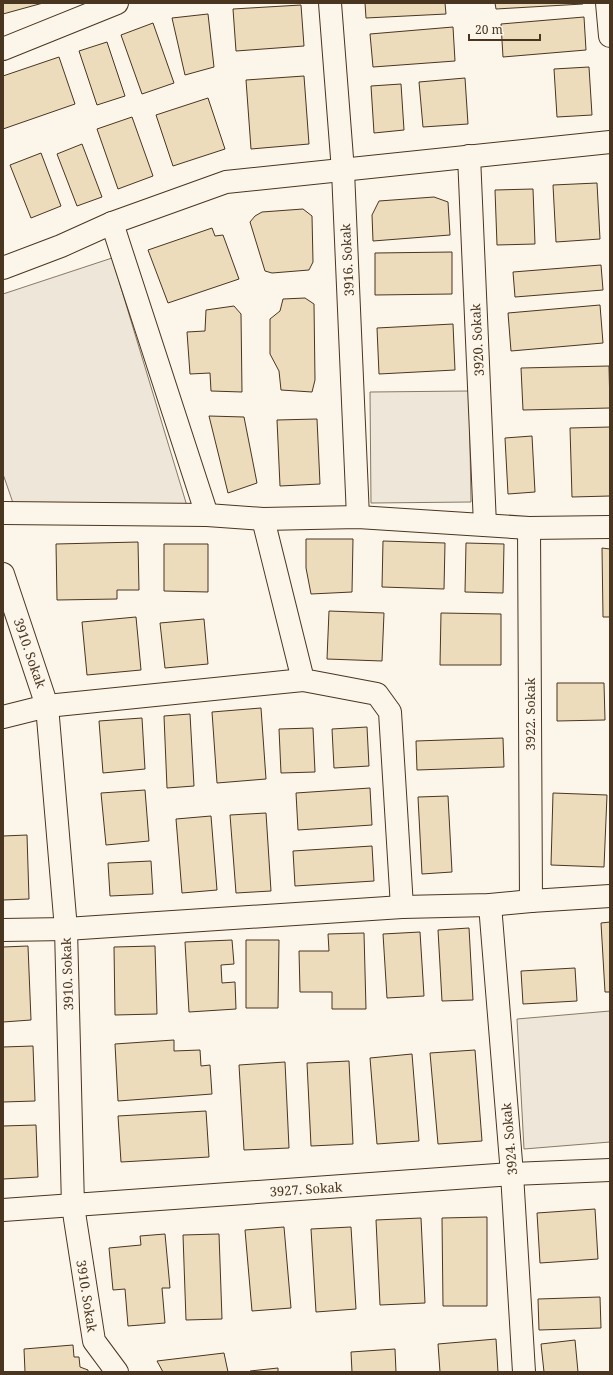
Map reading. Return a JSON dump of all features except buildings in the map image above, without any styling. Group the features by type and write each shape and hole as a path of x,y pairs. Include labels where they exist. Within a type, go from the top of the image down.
{"street":[{"path":"3,49 117,3"},
{"name":"3916. Sokak","path":"330,3 343,171 358,517"},
{"path":"607,3 610,36"},
{"path":"3,268 61,246 112,223 226,182 610,142"},
{"name":"3920. Sokak","path":"469,156 485,525"},
{"path":"112,223 207,515"},
{"path":"3,513 207,515 263,519 358,517 529,528 610,527"},
{"path":"263,519 303,680"},
{"name":"3922. Sokak","path":"529,528 531,900"},
{"name":"3910. Sokak","path":"3,574 47,706 66,929 73,1206 94,1341 117,1372"},
{"path":"3,717 47,706 303,680 377,694 390,712 402,907"},
{"path":"3,930 66,929 402,907 490,906 531,900 610,896"},
{"name":"3924. Sokak","path":"490,906 512,1174 524,1372"},
{"name":"3927. Sokak","path":"3,1210 512,1174 610,1170"}],"shaded area":[{"path":"112,258 187,506 13,503 3,474 3,294"},
{"path":"469,391 471,502 371,503 370,392"},
{"path":"610,1011 610,1142 524,1149 517,1019"}]}
